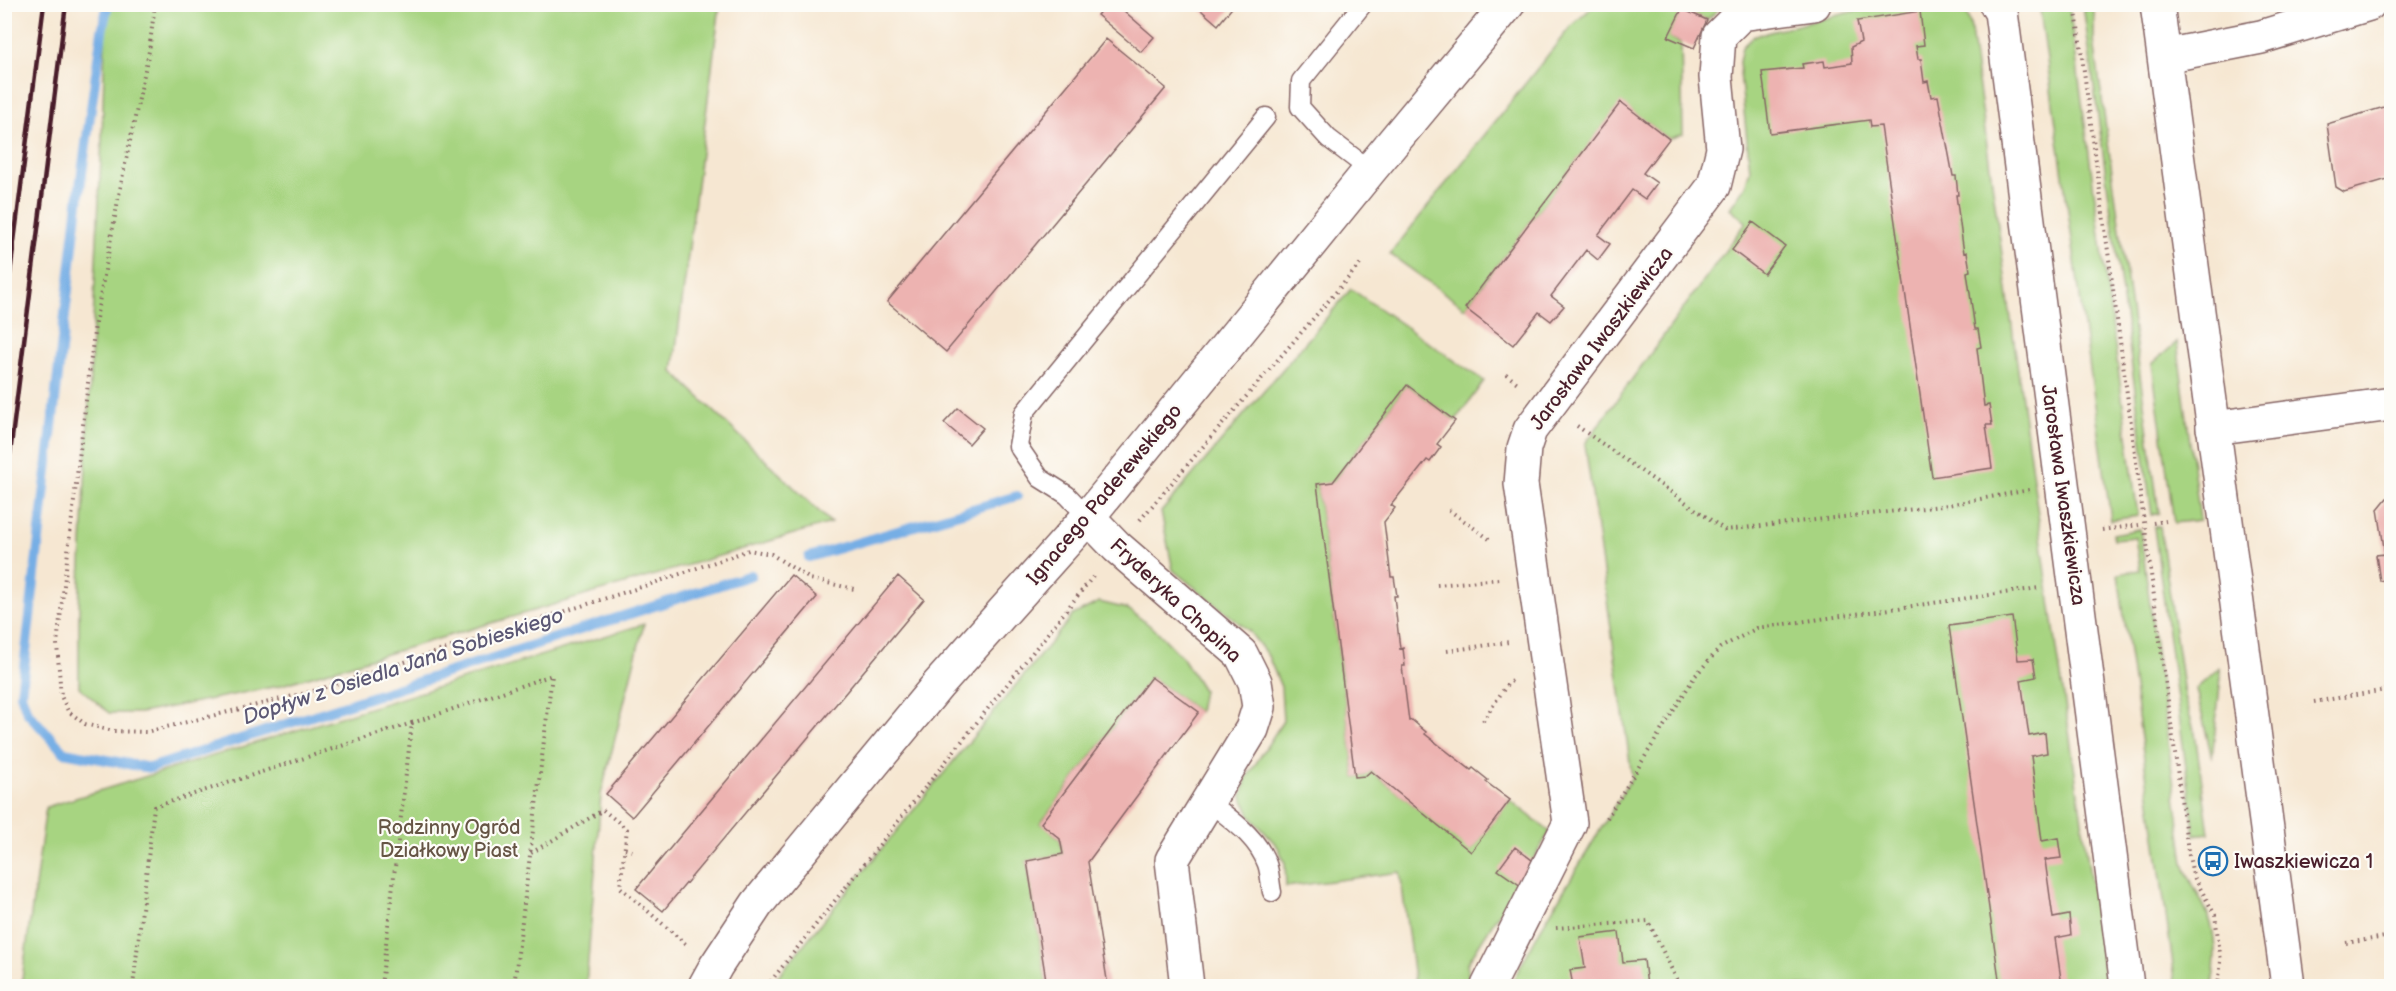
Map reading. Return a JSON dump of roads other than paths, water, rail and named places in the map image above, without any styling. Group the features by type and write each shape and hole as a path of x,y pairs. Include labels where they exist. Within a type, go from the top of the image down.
{"street":[{"name":"Ignacego Paderewskiego","path":"705,987 716,966 757,904 938,685 1088,517 1508,4"},
{"name":"Jarosława Iwaszkiewicza","path":"1488,987 1570,823 1521,484 1524,448 1530,430 1714,186 1723,150 1716,77 1719,36 1742,14 1814,4"},
{"name":"Jarosława Iwaszkiewicza","path":"1996,4 2001,12 2127,987"},
{"path":"2157,4 2288,987"},
{"path":"2165,56 2261,37 2369,4"},
{"path":"2214,428 2391,404"},
{"name":"Fryderyka Chopina","path":"1088,517 1118,548 1241,654 1255,682 1259,707 1252,729 1172,861 1187,987"}],"lane":[{"path":"1364,4 1301,81 1300,107 1328,138 1370,170"},
{"path":"1088,517 1067,495 1040,478 1018,446 1024,413 1266,117"},
{"path":"1208,801 1244,830 1258,847 1268,865 1272,892"}],"waterway":[{"path":"108,4 102,31 79,194 21,694 27,712 64,752 150,768 751,575"},
{"name":"Dopływ z Osiedla Jana Sobieskiego","path":"809,557 1017,496"}],"railway":[{"path":"4,321 44,4"},
{"path":"4,502 66,4"}],"place":[{"name":"Iwaszkiewicza 1","path":"2213,861"}],"park label":[{"name":"Rodzinny Ogród Działkowy Piast","path":"449,838"}]}
